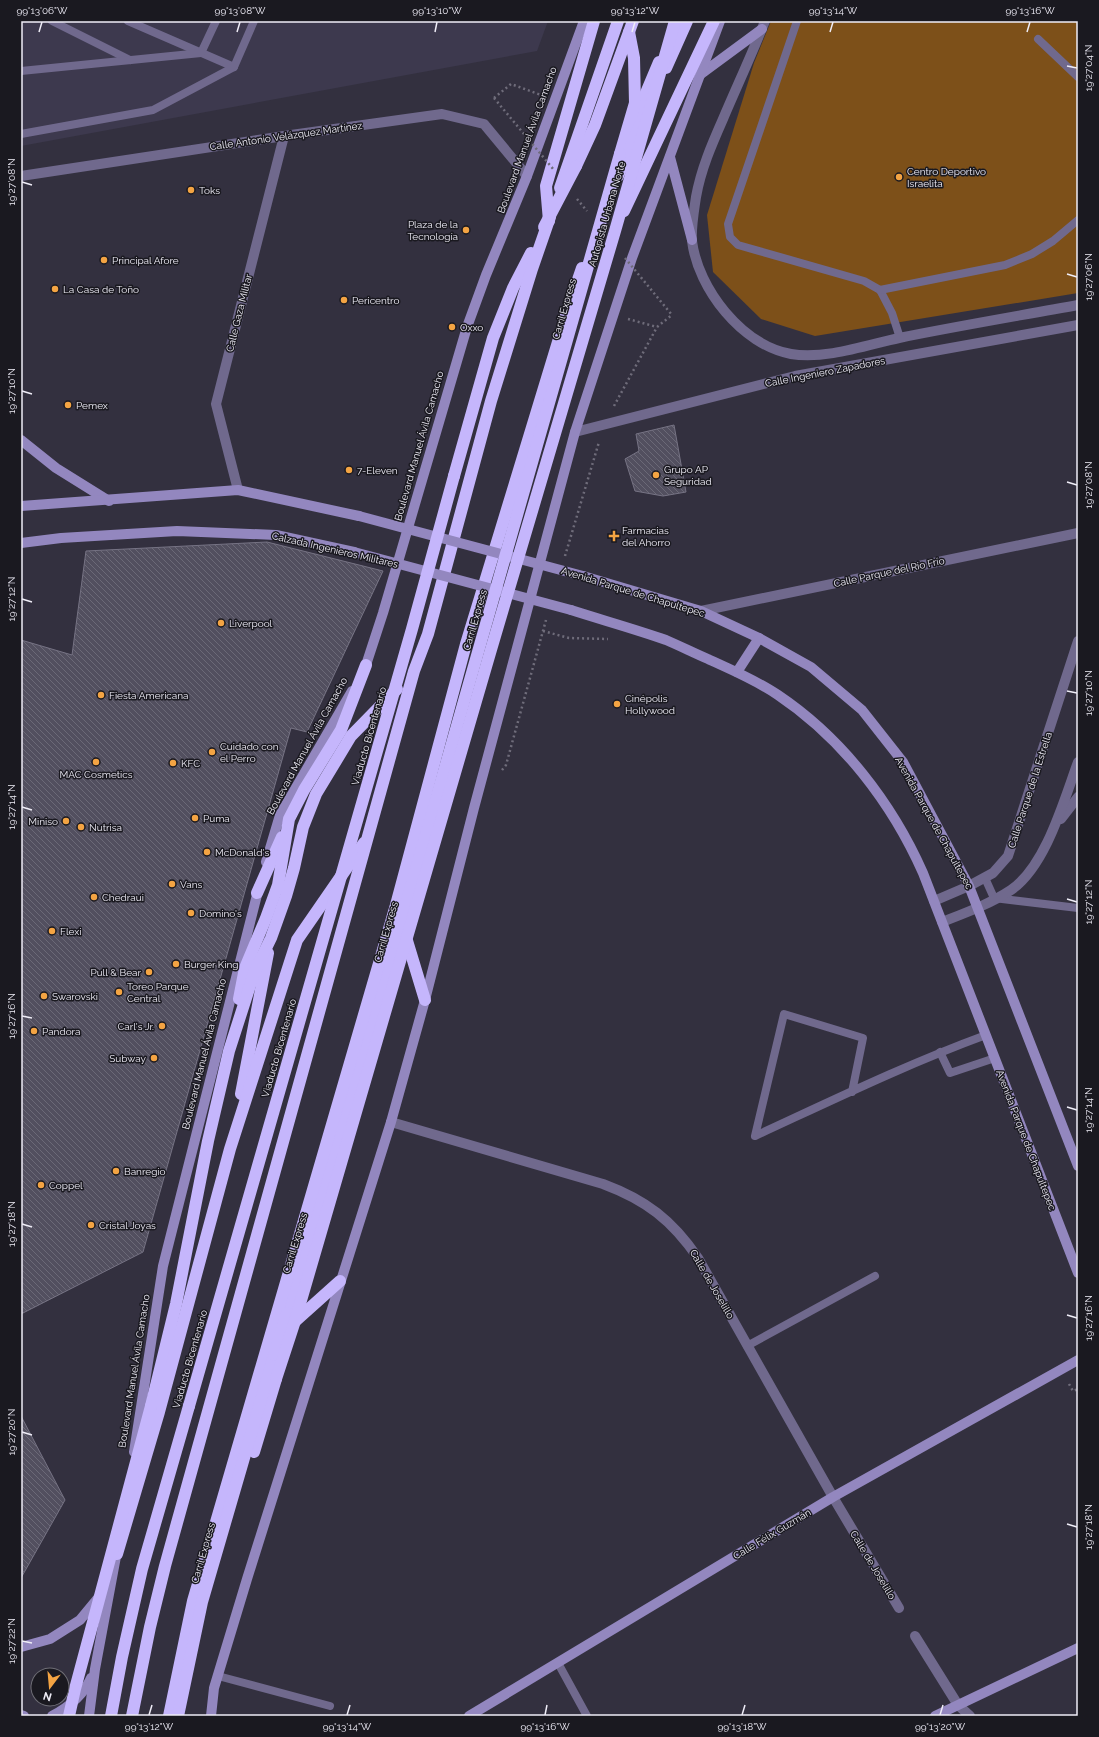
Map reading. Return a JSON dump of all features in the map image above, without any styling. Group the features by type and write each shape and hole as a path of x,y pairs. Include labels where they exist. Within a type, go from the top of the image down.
{"highway":[{"path":"549,221 546,186 594,21"},
{"path":"132,1716 150,1627 165,1566 370,836 414,671 428,634 491,401 532,269 618,21"},
{"name":"Autopista Urbana Norte","path":"186,1716 202,1635 220,1562 298,1313 615,231 675,21"},
{"path":"169,1716 193,1601 396,905 466,644 568,309 601,212 687,21"},
{"path":"615,231 714,21"},
{"name":"Carril Express","path":"178,1716 202,1602 227,1512 324,1189 408,900 635,103 634,58 631,26"},
{"name":"Viaducto Bicentenario","path":"111,1716 122,1657 142,1569 412,629 493,338 513,288 595,125 631,26"},
{"name":"Carril Express","path":"620,154 670,36"},
{"path":"257,893 289,819 304,790 341,730 366,665"},
{"path":"230,1149 271,938 294,868 303,827 316,794 351,736 414,671"},
{"path":"69,1716 151,1406 176,1304 208,1141 229,1051 245,968 278,885 289,819"},
{"path":"116,1559 159,1412 230,1149 298,940 370,836"},
{"path":"396,905 425,1000"},
{"path":"229,1051 254,973 271,938"},
{"path":"267,1346 340,1281"}],"main road":[{"name":"Boulevard Manuel Ávila Camacho","path":"89,1716 95,1669 116,1559 163,1266 257,893 280,815 366,665 383,613 467,327 486,275 527,176 584,21"},
{"path":"211,1716 214,1688 390,1122 425,1000 478,793 575,432 632,258 720,21"},
{"path":"701,74 763,25"},
{"path":"670,158 692,240"},
{"path":"21,440 56,468 109,500"},
{"path":"21,506 238,490"},
{"name":"Avenida Parque de Chapultepec","path":"238,490 359,516 583,576 701,611 759,638 811,667 862,710 903,762 979,907 1078,1166"},
{"name":"Calzada Ingenieros Militares","path":"21,543 60,538 177,531 276,535 354,552 571,610"},
{"name":"Avenida Parque de Chapultepec","path":"571,610 666,640 737,672 764,686 796,708 819,727 840,748 889,809 913,851 934,901 1078,1273"},
{"path":"737,672 759,638"},
{"name":"Calle Félix Guzmán","path":"469,1716 833,1497 1078,1360"},
{"path":"21,1647 50,1639 80,1620 112,1581"},
{"path":"935,1716 1078,1648"},
{"path":"52,1716 77,1700 85,1691 95,1669"}],"street":[{"name":"Calle Ingeniero Zapadores","path":"763,25 708,153 701,174 693,218 692,240 702,273 717,301 739,326 767,345 790,354 806,355 863,347 900,338 1078,305"},
{"name":"Calle Antonio Velázquez Martínez","path":"21,176 284,136 442,114 484,124 527,176"},
{"name":"Calle Gaza Militar","path":"238,490 216,404 284,136"},
{"name":"Calle Ingeniero Zapadores","path":"575,432 795,376 1078,325"},
{"path":"900,338 903,357"},
{"name":"Calle Parque del Río Frío","path":"701,611 1078,533"},
{"name":"Calle Parque de la Estrella","path":"934,901 985,878 993,873 1008,856 1078,641"},
{"path":"942,922 979,907 1012,889 1030,871 1044,850 1078,762"},
{"path":"1054,826 1078,797"},
{"name":"Calle de Joselillo","path":"390,1122 603,1184 623,1192 660,1214 687,1242 698,1258 833,1497 899,1608"},
{"path":"915,1636 958,1705 970,1716"}],"lane":[{"path":"52,21 131,60"},
{"path":"128,21 234,67"},
{"path":"201,53 216,21"},
{"path":"21,134 153,110 234,67 254,21"},
{"path":"797,21 728,224 730,237 738,245 864,281 880,290 892,313 900,338"},
{"path":"1038,39 1078,77"},
{"path":"21,71 201,53"},
{"path":"880,290 1005,265 1032,254 1053,241 1078,220"},
{"path":"985,878 994,898 1078,908"},
{"path":"852,1092 862,1038 784,1014 755,1136 852,1092 940,1052 986,1035"},
{"path":"940,1052 950,1073 995,1058"},
{"path":"747,1346 875,1276"},
{"path":"558,1663 587,1716"},
{"path":"218,1676 330,1706"}],"path":[{"path":"555,100 511,84 494,98 558,176"},
{"path":"573,194 588,212"},
{"path":"614,314 657,327 672,315 622,254"},
{"path":"543,630 569,638"},
{"path":"1072,1391 1078,1389"}],"shaded area":[{"path":"21,21 548,21 537,51 21,146"},
{"name":"Centro Deportivo Israelita","path":"771,21 1078,21 1078,293 815,336 761,319 713,272 707,215 754,63"}],"building":[{"name":"Grupo AP Seguridad","path":"674,425 686,492 663,496 635,491 625,459 639,451 636,434"},
{"name":"Toreo Parque Central","path":"267,542 383,571 307,732 291,728 143,1252 21,1314 21,640 72,655 86,551"},
{"path":"21,1416 65,1500 21,1578"}],"place":[{"name":"Centro Deportivo Israelita","path":"899,177"},
{"name":"Toks","path":"191,190"},
{"name":"Plaza de la Tecnología","path":"466,230"},
{"name":"Principal Afore","path":"104,260"},
{"name":"La Casa de Toño","path":"55,289"},
{"name":"Pericentro","path":"344,300"},
{"name":"Oxxo","path":"452,327"},
{"name":"Pemex","path":"68,405"},
{"name":"7-Eleven","path":"349,470"},
{"name":"Grupo AP Seguridad","path":"656,475"},
{"name":"Farmacias del Ahorro","path":"614,536"},
{"name":"Liverpool","path":"221,623"},
{"name":"Fiesta Americana","path":"101,695"},
{"name":"Cinépolis Hollywood","path":"617,704"},
{"name":"Cuidado con el Perro","path":"212,752"},
{"name":"MAC Cosmetics","path":"96,762"},
{"name":"KFC","path":"173,763"},
{"name":"Puma","path":"195,818"},
{"name":"Miniso","path":"66,821"},
{"name":"Nutrisa","path":"81,827"},
{"name":"McDonald's","path":"207,852"},
{"name":"Vans","path":"172,884"},
{"name":"Chedraui","path":"94,897"},
{"name":"Domino's","path":"191,913"},
{"name":"Flexi","path":"52,931"},
{"name":"Burger King","path":"176,964"},
{"name":"Pull & Bear","path":"149,972"},
{"name":"Toreo Parque Central","path":"119,992"},
{"name":"Swarovski","path":"44,996"},
{"name":"Carl's Jr.","path":"162,1026"},
{"name":"Pandora","path":"34,1031"},
{"name":"Subway","path":"154,1058"},
{"name":"Banregio","path":"116,1171"},
{"name":"Coppel","path":"41,1185"},
{"name":"Cristal Joyas","path":"91,1225"}]}
